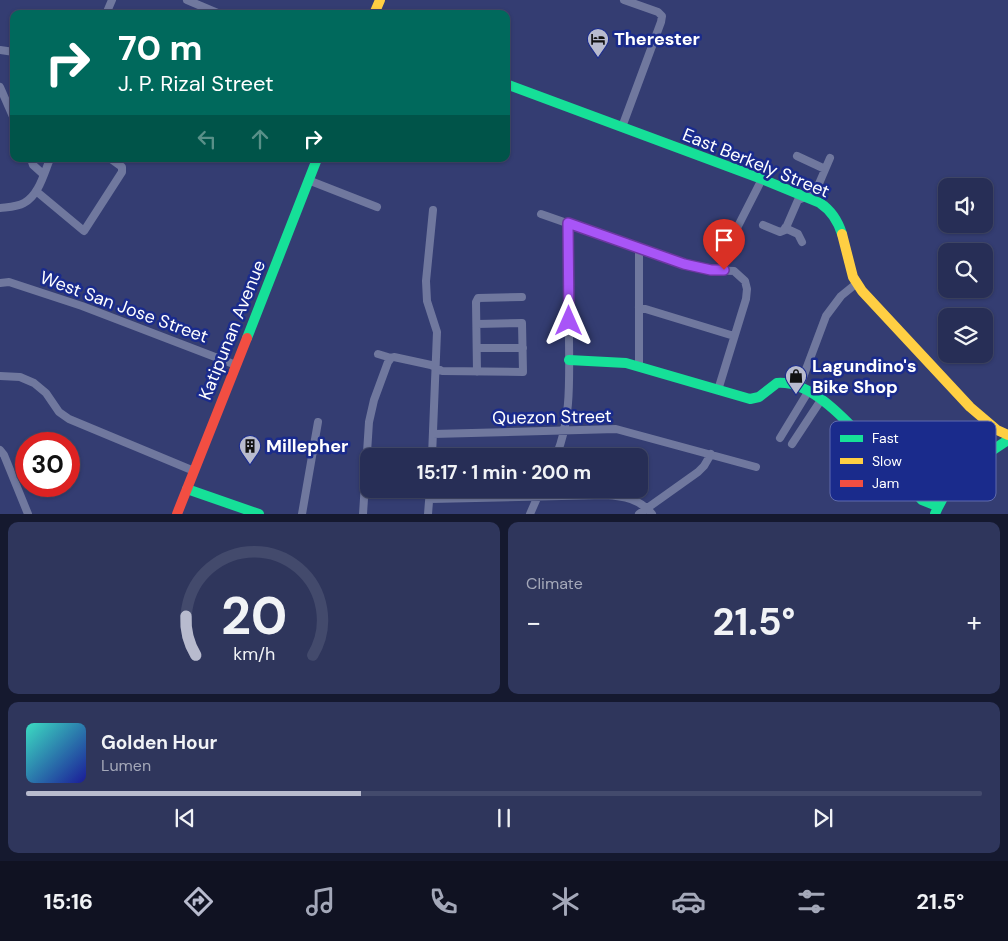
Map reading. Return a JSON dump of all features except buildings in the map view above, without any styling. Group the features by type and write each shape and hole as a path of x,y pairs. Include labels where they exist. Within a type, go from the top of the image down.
{"street":[{"path":"187,0 211,10"},
{"path":"622,127 662,16 658,12 624,0"},
{"name":"East Berkely Street","path":"510,85 762,179 807,197 828,208 839,223 856,283 970,408 986,421"},
{"path":"0,87 10,110"},
{"path":"797,156 824,169"},
{"path":"762,225 780,232 785,228 798,200 815,193 830,158"},
{"path":"32,162 43,174"},
{"path":"0,208 23,203 36,191 49,162"},
{"path":"36,191 84,231 122,172 122,167 115,162"},
{"name":"Katipunan Avenue","path":"177,514 316,162"},
{"path":"736,230 762,179"},
{"path":"308,180 377,207"},
{"path":"432,448 437,332 426,293 426,270 433,210"},
{"path":"541,214 684,264 711,270 734,271 740,276 745,281 748,289 718,390"},
{"path":"559,448 564,431 567,410 569,360 568,223"},
{"path":"785,228 798,234 802,242"},
{"path":"639,249 639,366"},
{"name":"West San Jose Street","path":"0,283 10,282 82,306 236,364"},
{"path":"780,438 804,390 826,316 832,305 856,283"},
{"path":"477,372 476,302 478,298 522,297"},
{"path":"639,307 734,336"},
{"path":"378,354 430,365 442,371 524,371 523,325 521,322 477,324"},
{"path":"477,348 524,348"},
{"path":"363,514 369,422 374,400 391,358"},
{"path":"569,360 611,361 639,366 754,399 761,396 774,384 779,383 804,390 821,400 847,421"},
{"path":"0,376 20,377 34,383 46,393 59,412 68,419 194,471"},
{"path":"792,444 821,400"},
{"path":"302,514 318,422"},
{"name":"East Berkely Street","path":"996,429 1008,435"},
{"name":"Quezon Street","path":"433,434 622,430 756,467"},
{"path":"996,449 1008,440"},
{"path":"0,450 4,455 28,514"},
{"path":"639,514 650,511 698,472 711,454"},
{"path":"187,488 259,514"},
{"path":"428,514 430,499 484,498"},
{"path":"530,514 538,498"},
{"path":"628,498 639,501 650,511"},
{"path":"924,501 936,510"}],"traffic: fast":[{"path":"510,85 762,179 820,203 834,217 842,234"},
{"path":"247,338 316,162"},
{"path":"569,360 626,363 750,399 759,397 777,383 791,384 817,397 847,421"},
{"path":"996,448 1008,440"},
{"path":"187,489 259,514"},
{"path":"924,501 937,506"},
{"path":"935,514 941,501"}],"traffic: slow":[{"path":"376,10 380,0"},
{"path":"842,234 853,277 862,291 970,407 986,421"},
{"path":"996,429 1008,435"}],"traffic: jam":[{"path":"177,514 247,338"}],"place":[{"name":"Therester","path":"598,58"},
{"name":"Lagundino's Bike Shop","path":"796,395"},
{"name":"Millepher","path":"250,465"}],"route":[{"path":"569,321 568,223 697,268 724,270"}]}
